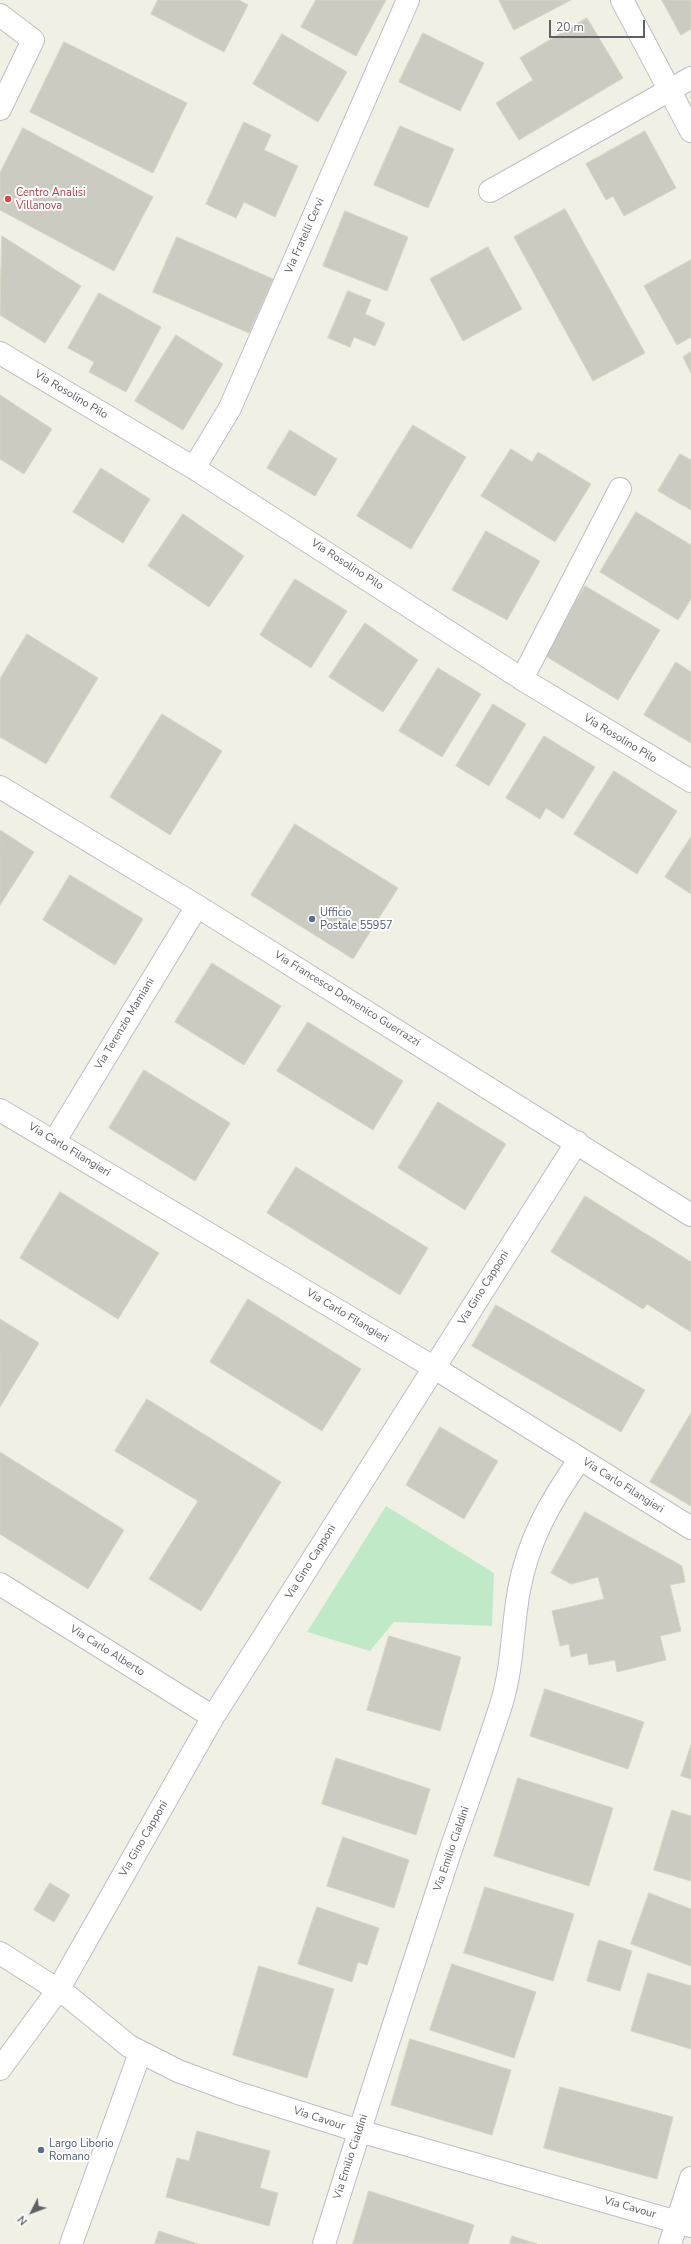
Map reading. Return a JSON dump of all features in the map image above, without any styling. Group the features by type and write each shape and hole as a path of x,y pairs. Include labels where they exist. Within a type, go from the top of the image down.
{"street":[{"name":"Via Fratelli Cervi","path":"194,468 230,408 408,0"},
{"path":"622,0 691,131"},
{"path":"0,15 34,40 0,109"},
{"path":"490,191 691,78"},
{"name":"Via Rosolino Pilo","path":"0,353 194,468 522,679 691,781"},
{"path":"522,679 620,489"},
{"name":"Via Francesco Domenico Guerrazzi","path":"0,787 197,906 691,1215"},
{"name":"Via Terenzio Mamiani","path":"54,1142 197,906"},
{"name":"Via Carlo Filangieri","path":"0,1110 433,1367 691,1528"},
{"name":"Via Gino Capponi","path":"58,1990 213,1717 576,1142"},
{"name":"Via Emilio Cialdini","path":"324,2244 359,2131 502,1703 513,1644 519,1590 526,1557 540,1522 551,1501 580,1460"},
{"name":"Via Carlo Alberto","path":"0,1584 213,1717"},
{"name":"Via Cavour","path":"0,1953 58,1990 108,2030 140,2053 178,2071 216,2085 359,2131 684,2224"},
{"path":"0,2070 58,1990"},
{"path":"71,2244 140,2053"},
{"path":"670,2244 684,2224 691,2178"}],"green space":[{"path":"386,1506 494,1573 492,1626 394,1622 370,1651 307,1632"}],"building":[{"path":"158,0 239,0 248,5 224,52 151,14"},
{"path":"316,0 386,0 356,56 301,27"},
{"path":"499,0 571,0 514,30"},
{"path":"662,0 691,0 691,29 681,35"},
{"path":"587,18 623,78 519,140 496,103 533,80 520,58"},
{"path":"423,33 484,63 460,111 399,82"},
{"path":"282,34 347,72 318,122 253,84"},
{"path":"64,42 187,103 153,173 30,112"},
{"path":"244,122 271,135 264,150 298,166 275,217 244,202 236,218 206,204"},
{"path":"400,126 454,149 428,208 374,185"},
{"path":"23,128 153,197 114,271 0,210 0,173"},
{"path":"645,131 676,188 624,216 613,196 606,200 586,164"},
{"path":"565,209 645,353 593,381 514,237"},
{"path":"345,211 408,237 387,291 323,266"},
{"path":"2,236 81,286 45,343 0,315"},
{"path":"177,237 273,279 249,333 153,292"},
{"path":"488,247 522,309 463,341 430,279"},
{"path":"691,260 691,337 677,345 644,286"},
{"path":"348,291 371,300 365,314 385,323 375,346 354,337 350,347 328,338"},
{"path":"99,293 161,327 126,392 89,372 94,362 68,348"},
{"path":"176,335 223,364 183,430 135,401"},
{"path":"691,352 691,373 683,357"},
{"path":"0,395 52,429 24,474 0,459"},
{"path":"413,425 466,457 411,549 357,516"},
{"path":"290,430 337,459 315,496 267,468"},
{"path":"511,449 532,462 538,452 591,484 555,542 481,496"},
{"path":"680,454 691,460 691,510 658,491"},
{"path":"101,468 150,499 123,543 73,512"},
{"path":"636,512 691,545 691,599 678,620 600,572"},
{"path":"183,514 244,556 209,607 148,566"},
{"path":"486,531 540,561 507,620 452,590"},
{"path":"295,579 347,611 311,668 260,635"},
{"path":"585,586 660,630 618,700 544,655"},
{"path":"365,623 418,660 383,712 329,677"},
{"path":"27,634 98,678 46,764 0,737 0,679"},
{"path":"676,662 691,672 691,743 644,715"},
{"path":"438,668 481,694 442,757 399,731"},
{"path":"493,704 526,724 489,786 456,766"},
{"path":"162,714 222,751 170,835 110,797"},
{"path":"544,736 595,767 563,819 546,808 540,819 506,798"},
{"path":"614,771 677,811 637,874 574,834"},
{"path":"295,824 398,888 353,959 251,895"},
{"path":"0,830 34,852 0,905"},
{"path":"691,837 691,894 665,877"},
{"path":"70,875 143,919 115,965 43,920"},
{"path":"212,963 281,1006 244,1065 175,1022"},
{"path":"308,1022 403,1081 373,1130 277,1071"},
{"path":"144,1070 230,1123 195,1181 109,1128"},
{"path":"438,1102 506,1144 465,1210 398,1168"},
{"path":"296,1167 428,1248 400,1295 267,1213"},
{"path":"60,1192 159,1253 118,1319 20,1258"},
{"path":"585,1196 691,1262 691,1332 647,1304 643,1309 551,1252"},
{"path":"248,1299 361,1369 322,1431 210,1362"},
{"path":"496,1305 645,1390 621,1432 472,1346"},
{"path":"0,1319 39,1343 0,1407"},
{"path":"147,1399 281,1482 201,1611 149,1579 198,1501 115,1451"},
{"path":"691,1413 691,1506 650,1482"},
{"path":"440,1427 498,1461 464,1519 406,1485"},
{"path":"0,1452 124,1530 88,1589 0,1534"},
{"path":"585,1512 682,1566 685,1582 670,1585 681,1631 660,1636 666,1660 617,1672 615,1660 589,1665 587,1653 571,1657 569,1644 560,1646 552,1611 604,1599 598,1577 571,1584 551,1573"},
{"path":"389,1636 461,1657 440,1731 367,1710"},
{"path":"545,1689 644,1722 628,1769 530,1736"},
{"path":"691,1745 691,1779 681,1776"},
{"path":"336,1758 430,1789 416,1835 322,1804"},
{"path":"518,1778 613,1808 589,1886 494,1856"},
{"path":"672,1810 691,1816 691,1881 654,1870"},
{"path":"343,1837 409,1860 394,1908 327,1886"},
{"path":"50,1883 70,1895 54,1922 34,1910"},
{"path":"485,1887 574,1914 553,1981 464,1953"},
{"path":"649,1893 691,1909 691,1966 631,1944"},
{"path":"317,1907 379,1928 367,1965 358,1962 352,1982 298,1964"},
{"path":"599,1940 632,1951 620,1991 587,1981"},
{"path":"452,1964 536,1992 514,2058 430,2030"},
{"path":"259,1966 334,1989 307,2078 233,2055"},
{"path":"648,1973 691,1986 691,2049 631,2031"},
{"path":"410,2039 511,2070 492,2135 391,2105"},
{"path":"560,2087 673,2117 657,2179 544,2148"},
{"path":"197,2131 270,2151 260,2188 278,2193 269,2226 166,2197 177,2158 189,2161"},
{"path":"369,2191 474,2225 468,2244 353,2244"},
{"path":"159,2231 198,2244 155,2244"},
{"path":"512,2236 537,2244 510,2244"}],"place":[{"name":"Centro Analisi Villanova","path":"8,199"},
{"name":"Ufficio Postale 55957","path":"312,919"},
{"name":"Largo Liborio Romano","path":"41,2150"}]}
